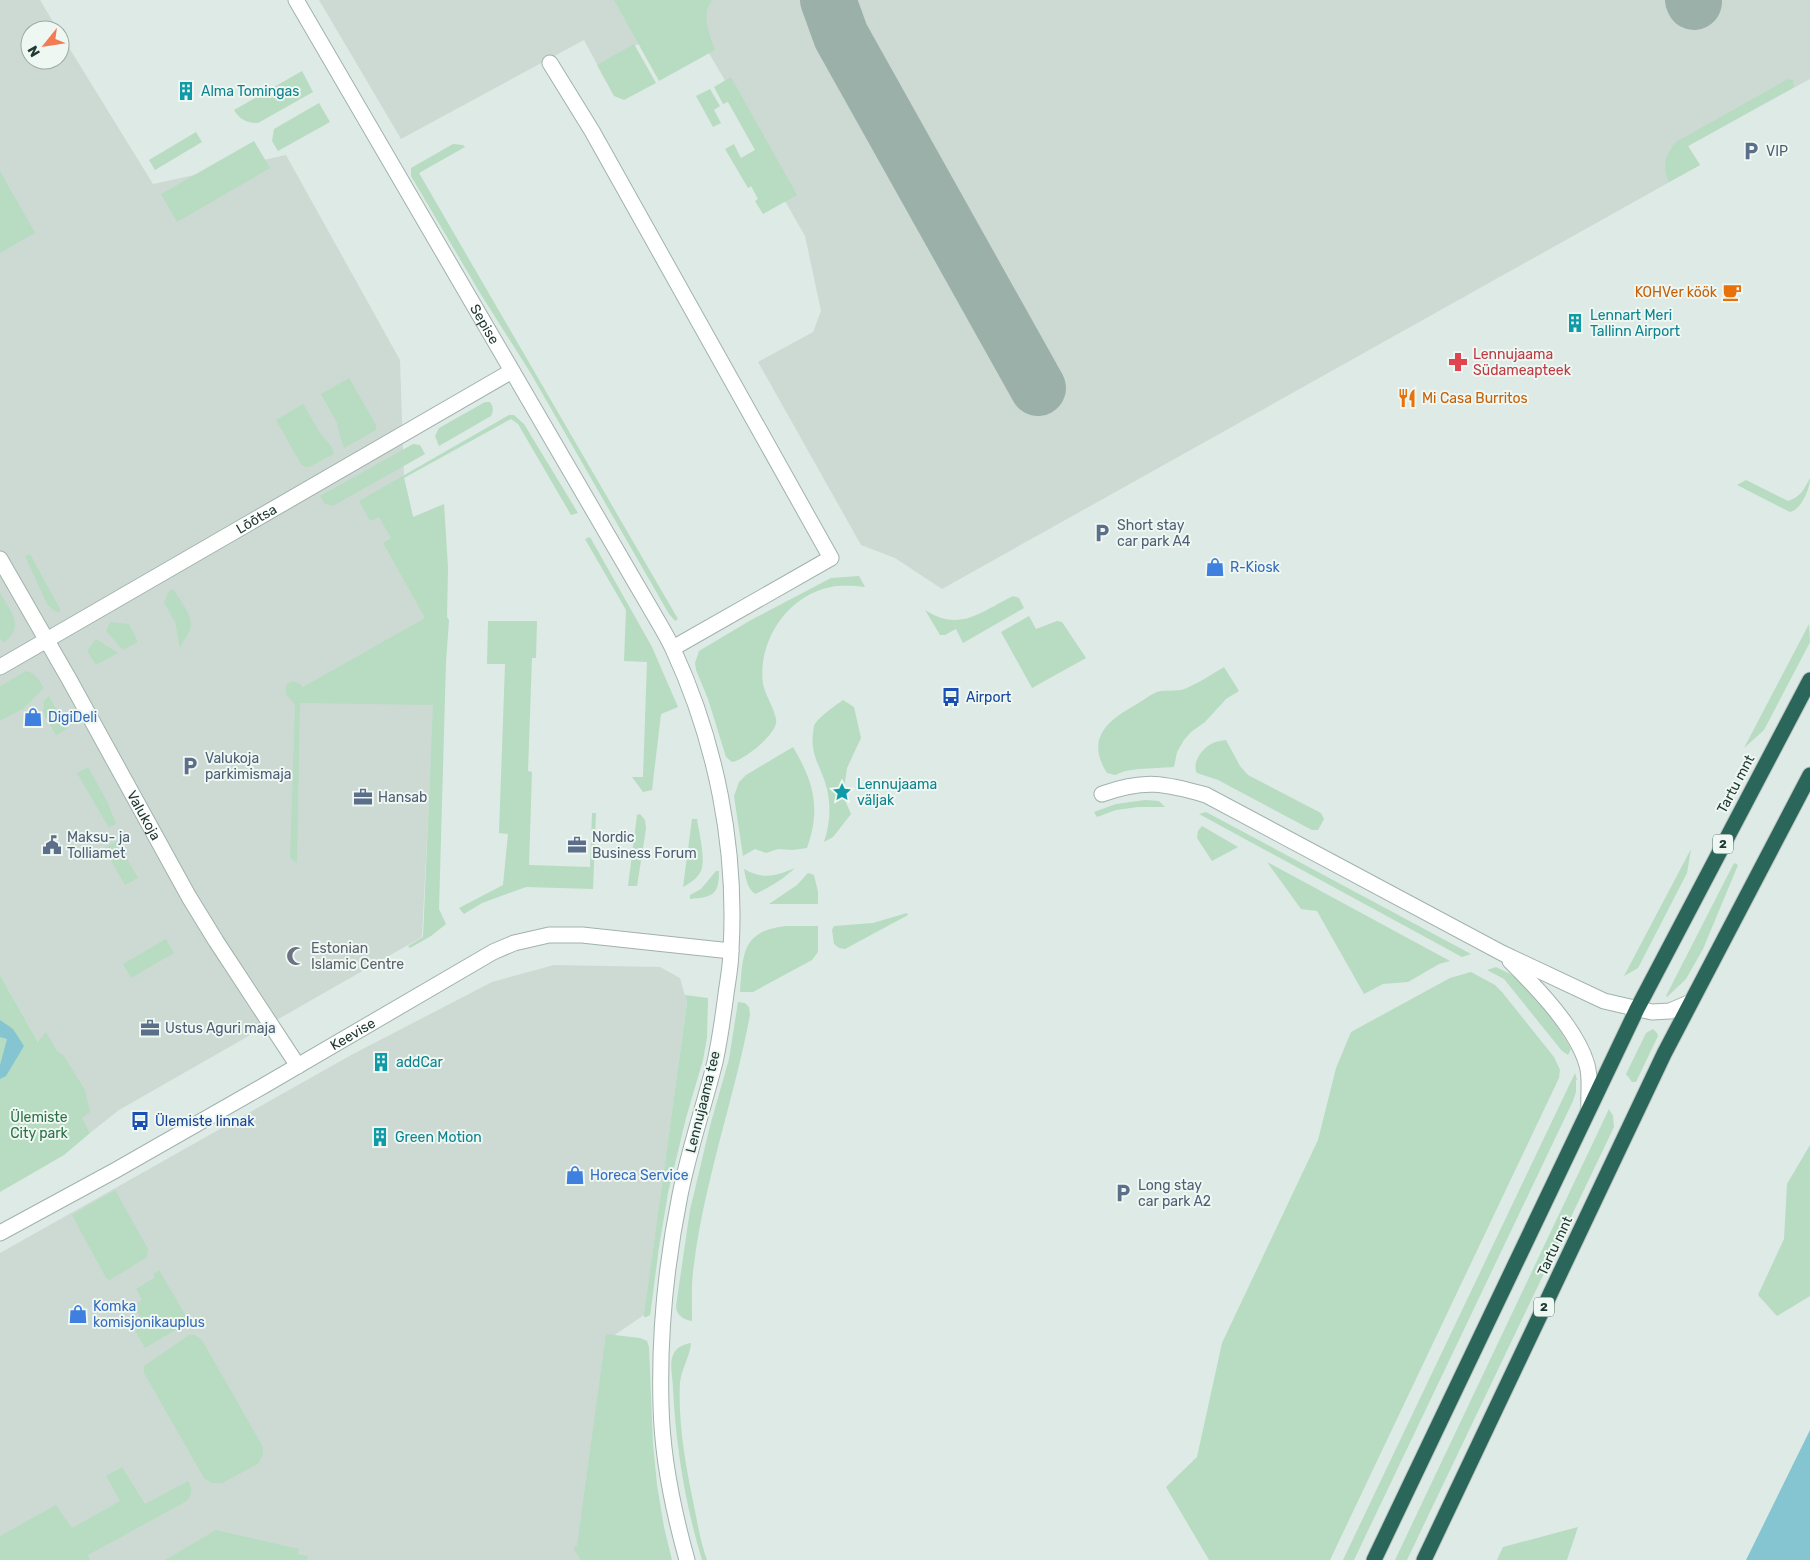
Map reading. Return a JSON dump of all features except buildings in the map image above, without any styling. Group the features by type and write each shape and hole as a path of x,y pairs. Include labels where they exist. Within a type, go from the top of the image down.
{"highway":[{"name":"Tartu mnt","path":"1374,1560 1637,1009 1810,680"},
{"name":"Tartu mnt","path":"1424,1560 1664,1054 1810,775"}],"street":[{"name":"Sepise","path":"296,0 673,648"},
{"path":"550,63 592,131 831,558 673,648"},
{"name":"Lõõtsa","path":"0,667 512,371"},
{"name":"Valukoja","path":"0,559 189,897 298,1066"},
{"name":"Lennujaama tee","path":"673,648 707,740 723,804 731,872 732,905 731,951 722,1022 715,1061 695,1131 680,1194 668,1263 662,1331 661,1407 667,1469 687,1560"},
{"path":"1102,794 1128,786 1155,784 1180,787 1206,795 1502,953 1604,1001 1652,1012 1670,1011 1691,1002"},
{"name":"Keevise","path":"0,1233 116,1170 493,952 514,943 549,935 582,935 731,951"},
{"path":"1502,953 1537,988 1567,1027 1580,1048 1588,1067 1589,1108"}],"shaded area":[{"path":"0,0 40,0 52,20 20,20 20,70 70,70 70,49 153,184 286,155 400,360 404,478 438,623 422,937 119,1110 90,1133 0,975"},
{"path":"319,0 1810,0 1810,79 1688,146 1700,165 942,589 895,558 861,545 758,362 813,332 821,311 805,236 778,189 785,184 688,17 598,66 584,40 401,139"},
{"path":"554,965 660,967 680,978 687,1003 644,1315 606,1341 585,1560 0,1560 0,1253 353,1054 492,982"}],"green space":[{"path":"614,0 712,0 708,7 706,18 715,50 659,81"},
{"path":"634,44 656,83 624,100 614,96 597,65"},
{"path":"302,71 313,92 258,123 244,120 234,110"},
{"path":"731,77 797,195 763,214 755,201 758,199 751,186 748,188 725,149 734,144 741,158 755,150 728,102 723,104 714,87"},
{"path":"1788,79 1793,80 1794,87 1688,146 1700,165 1669,182 1665,166 1669,151 1676,142"},
{"path":"710,89 720,106 714,110 721,123 713,127 696,96"},
{"path":"319,103 330,122 278,151 272,141 274,129"},
{"path":"196,132 202,142 155,170 149,160"},
{"path":"254,141 270,168 177,222 161,194"},
{"path":"453,144 465,147 419,173 678,619 675,621 669,614 530,372 480,293 411,176 411,168"},
{"path":"0,171 35,233 0,253"},
{"path":"349,378 376,425 376,430 344,448 337,423 321,394"},
{"path":"485,402 490,402 492,405 491,416 439,446 435,436 439,428"},
{"path":"303,404 320,433 332,447 334,454 309,467 301,464 276,420"},
{"path":"509,415 514,415 524,424 578,513 571,515 518,424 511,419 404,478 413,517 444,504 448,567 447,617 449,620 446,662 439,909 446,924 431,936 410,948 408,946 423,937 433,705 300,703 297,863 290,858 295,705 286,694 286,685 292,681 303,687 425,618 383,543 391,538 379,517 370,521 359,501"},
{"path":"413,444 420,445 425,454 333,506 325,504 320,496"},
{"path":"1810,478 1804,498 1798,507 1790,512 1737,485 1746,480 1788,501 1799,495"},
{"path":"590,537 652,647 678,707 661,714 652,790 643,792 632,777 643,777 647,662 624,661 626,610 585,539"},
{"path":"30,554 61,611 53,610 47,604 25,556"},
{"path":"859,576 865,587 835,586 815,592 801,599 779,622 765,652 762,668 763,684 775,715 776,723 770,734 758,747 744,757 732,762 726,757 708,699 696,670 695,663 699,651 751,620 831,578"},
{"path":"173,589 189,615 191,625 180,649 175,622 164,603 168,592"},
{"path":"0,593 12,613 15,625 10,637 3,643 0,638"},
{"path":"1013,596 1019,598 1024,608 963,643 956,629 945,635 940,635 925,610 938,617 960,620 981,613"},
{"path":"1029,616 1036,629 1057,621 1062,622 1086,658 1032,688 1001,632"},
{"path":"488,621 537,621 536,658 532,658 528,771 532,772 529,865 590,867 592,813 596,813 593,889 526,887 482,903 464,914 459,908 503,885 508,834 499,833 505,664 487,664"},
{"path":"110,622 129,624 138,642 123,650 106,631"},
{"path":"1809,624 1810,642 1764,730 1744,748"},
{"path":"96,639 118,653 96,665 87,651"},
{"path":"1224,667 1239,691 1226,699 1205,722 1191,732 1184,740 1177,752 1174,767 1139,769 1115,775 1107,773 1098,750 1099,740 1109,724 1126,710 1155,693 1184,689"},
{"path":"26,671 35,675 44,688 24,708 0,721 0,686"},
{"path":"49,696 67,729 56,735 43,712 44,701"},
{"path":"843,700 854,707 861,738 847,768 843,796 851,814 833,837 824,842 829,822 829,802 825,782 813,748 813,733 814,726 819,719"},
{"path":"1226,740 1240,766 1248,775 1321,813 1324,819 1318,830 1312,830 1218,780 1197,773 1197,760 1202,752 1213,743"},
{"path":"793,747 806,772 813,796 814,821 807,848 793,850 778,849 766,853 755,849 743,856 734,796 739,782 746,775"},
{"path":"88,767 108,803 116,824 109,828 77,773"},
{"path":"1145,800 1159,801 1165,807 1138,807 1116,810 1097,817 1094,812 1116,804"},
{"path":"1206,812 1471,954 1462,957 1199,814"},
{"path":"640,814 645,820 646,829 637,886 628,886 637,815"},
{"path":"692,819 697,819 703,860 701,871 691,882 683,887"},
{"path":"1202,826 1238,847 1212,861 1197,838 1198,831"},
{"path":"117,841 138,878 125,885 104,848"},
{"path":"1691,849 1687,873 1638,968 1624,976"},
{"path":"1267,862 1450,961 1439,964 1408,982 1383,984 1364,994 1317,911 1301,909"},
{"path":"1734,863 1738,865 1703,949 1686,979 1667,997 1666,996"},
{"path":"795,868 776,883 755,894 746,880 744,869 757,875 769,876"},
{"path":"716,871 719,871 719,879 716,890 709,896 690,899 690,895 701,889"},
{"path":"808,873 814,875 818,892 818,904 769,904 797,885"},
{"path":"907,913 908,915 845,949 839,948 834,944 832,930 834,926 873,923"},
{"path":"786,926 818,926 818,952 812,960 753,992 740,992 744,956 752,939 760,933"},
{"path":"166,939 174,953 131,978 123,964"},
{"path":"1496,967 1509,973 1522,983 1538,1000 1553,1019 1571,1049 1568,1055 1562,1051 1504,979 1487,970"},
{"path":"1471,972 1495,985 1502,992 1554,1057 1560,1070 1559,1078 1330,1560 1209,1560 1166,1487 1197,1457 1222,1343 1318,1140 1336,1068 1351,1032 1450,978"},
{"name":"Ülemiste City park","path":"0,975 38,1042 46,1032 57,1051 64,1056 85,1090 90,1112 82,1118 90,1133 64,1155 0,1192"},
{"path":"685,995 708,998 707,1038 668,1193 650,1315 644,1317 687,1003"},
{"path":"738,1002 745,1003 749,1007 750,1015 712,1170 699,1232 692,1278 692,1321 686,1320 681,1316 677,1312 676,1306 690,1210 710,1126 729,1059"},
{"path":"1653,1029 1658,1036 1636,1082 1632,1082 1626,1074 1646,1033"},
{"path":"1575,1073 1577,1080 1573,1101 1354,1560 1343,1560"},
{"path":"1609,1109 1613,1116 1614,1127 1407,1560 1395,1560"},
{"path":"1810,1145 1810,1296 1777,1316 1758,1295 1784,1239 1787,1184"},
{"path":"115,1190 148,1249 147,1257 110,1280 106,1278 72,1215"},
{"path":"159,1270 186,1316 186,1322 145,1348 133,1327 142,1321 134,1306 142,1300 136,1289 154,1278 154,1274"},
{"path":"606,1334 640,1338 647,1341 649,1347 653,1444 657,1485 672,1560 579,1560 573,1548 577,1546"},
{"path":"189,1335 195,1335 202,1340 263,1447 263,1454 258,1464 222,1483 212,1483 204,1478 144,1373 144,1366"},
{"path":"691,1343 680,1383 681,1427 690,1486 707,1560 702,1560 686,1497 676,1432 671,1372 674,1352 680,1346"},
{"path":"122,1467 145,1504 188,1481 191,1489 190,1496 187,1501 88,1555 90,1560 0,1560 0,1536 56,1505 72,1528 120,1501 106,1476"},
{"path":"1578,1527 1567,1560 1497,1560 1503,1547"},
{"path":"216,1530 299,1549 298,1554 308,1556 307,1560 165,1560"}],"water":[{"path":"0,1020 13,1029 24,1046 6,1076 0,1079 0,1065 7,1039 0,1037"},
{"path":"1810,1430 1810,1560 1746,1560"}],"taxiway":[{"path":"828,0 841,36 1038,388"}],"place":[{"name":"Alma Tomingas","path":"186,91"},
{"name":"VIP","path":"1751,151"},
{"name":"KOHVer köök","path":"1732,292"},
{"name":"Lennart Meri Tallinn Airport","path":"1575,323"},
{"name":"Lennujaama Südameapteek","path":"1458,362"},
{"name":"Mi Casa Burritos","path":"1407,398"},
{"name":"Short stay car park A4","path":"1102,533"},
{"name":"R-Kiosk","path":"1215,567"},
{"name":"Airport","path":"951,697"},
{"name":"DigiDeli","path":"33,717"},
{"name":"Valukoja parkimismaja","path":"190,766"},
{"name":"Lennujaama väljak","path":"842,792"},
{"name":"Hansab","path":"363,797"},
{"name":"Maksu- ja Tolliamet","path":"52,845"},
{"name":"Nordic Business Forum","path":"577,845"},
{"name":"Estonian Islamic Centre","path":"296,956"},
{"name":"Ustus Aguri maja","path":"150,1028"},
{"name":"addCar","path":"381,1062"},
{"name":"Ülemiste linnak","path":"140,1121"},
{"name":"Green Motion","path":"380,1137"},
{"name":"Horeca Service","path":"575,1175"},
{"name":"Long stay car park A2","path":"1123,1193"},
{"name":"Komka komisjonikauplus","path":"78,1314"}]}
